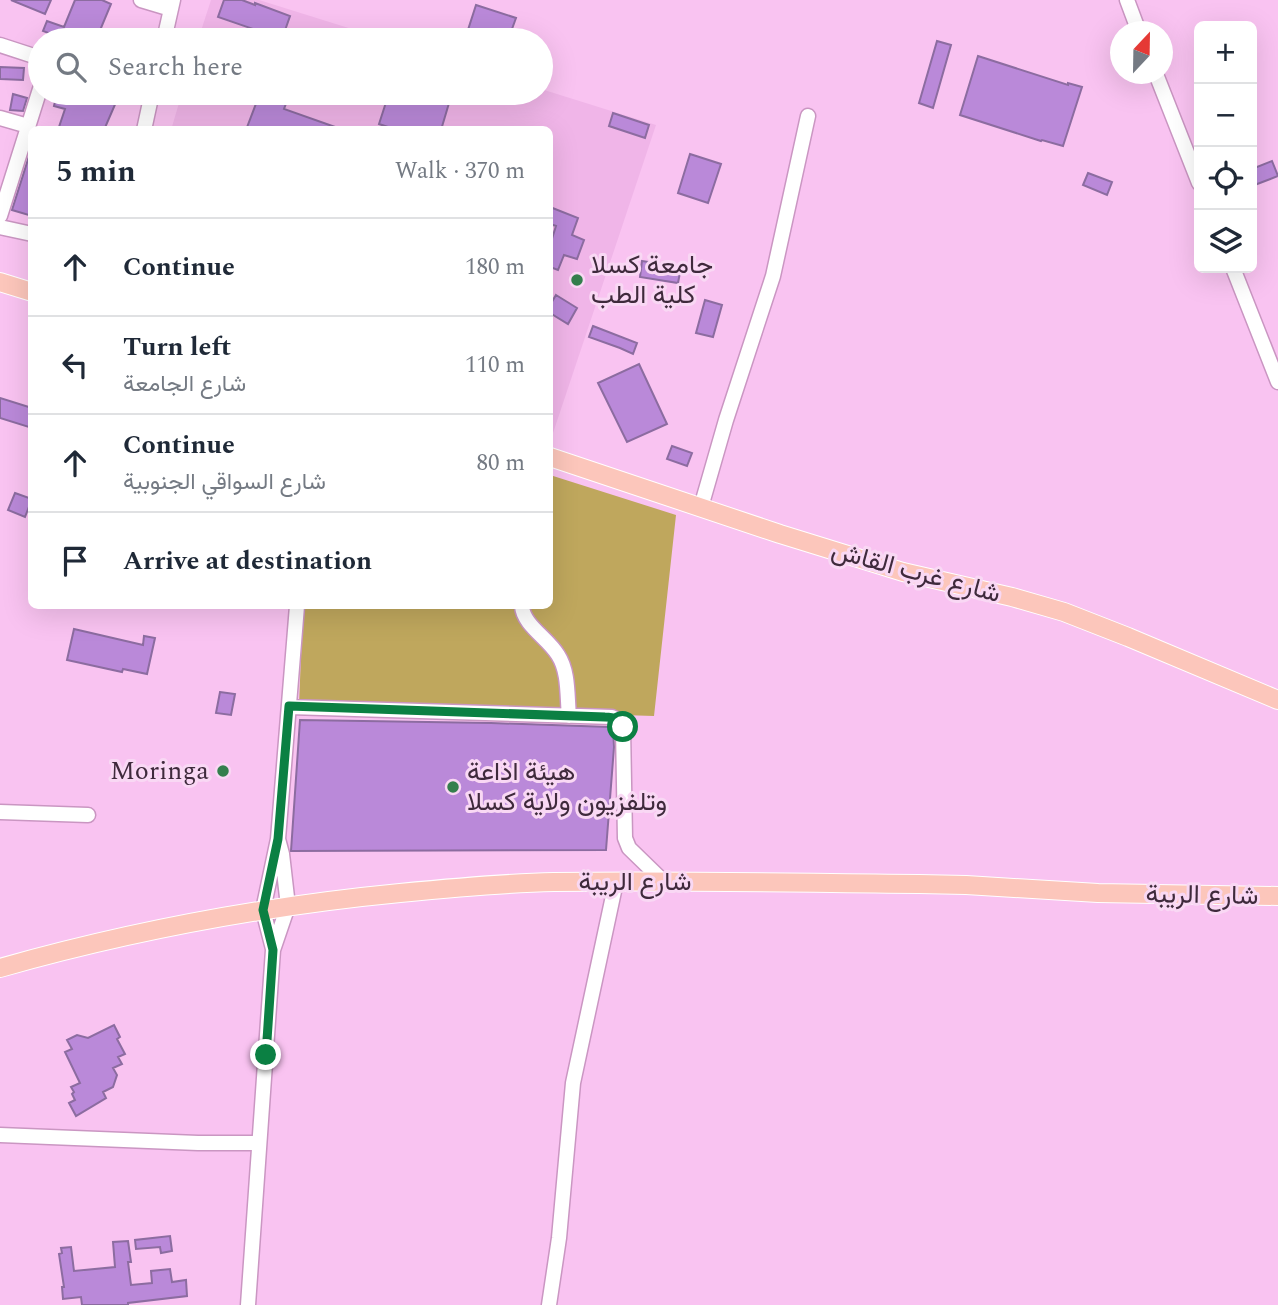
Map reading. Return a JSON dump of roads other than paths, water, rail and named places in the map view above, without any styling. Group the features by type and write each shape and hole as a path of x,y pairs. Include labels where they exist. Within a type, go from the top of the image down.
{"main road":[{"path":"0,282 28,291"},
{"name":"شارع غرب القاش","path":"553,458 903,572 1064,612 1278,700"},
{"name":"شارع الريبة","path":"0,968 110,939 288,906 454,888 552,882 966,885 1098,893 1278,896"}],"street":[{"path":"141,0 172,4 167,28"},
{"path":"1127,0 1135,21"},
{"path":"0,44 28,54"},
{"path":"1160,84 1194,170"},
{"path":"0,216 35,105"},
{"path":"144,126 146,105"},
{"path":"701,507 773,276 808,116"},
{"path":"0,118 28,126"},
{"path":"0,227 28,233"},
{"path":"1235,273 1278,382"},
{"path":"273,950 263,910 278,839 298,609"},
{"path":"522,609 523,614 557,653 562,663 569,716"},
{"path":"289,706 612,717 620,721 623,727 625,838 629,848 664,882"},
{"path":"0,812 88,815"},
{"path":"248,1305 273,950 288,906 278,839"},
{"path":"549,1305 559,1238 569,1106 616,882"},
{"path":"0,1135 259,1143"}],"place":[{"name":"جامعة كسلا كلية الطب","path":"577,280"},
{"name":"Moringa","path":"223,771"},
{"name":"هيئة اذاعة وتلفزيون ولاية كسلا","path":"453,787"}]}
